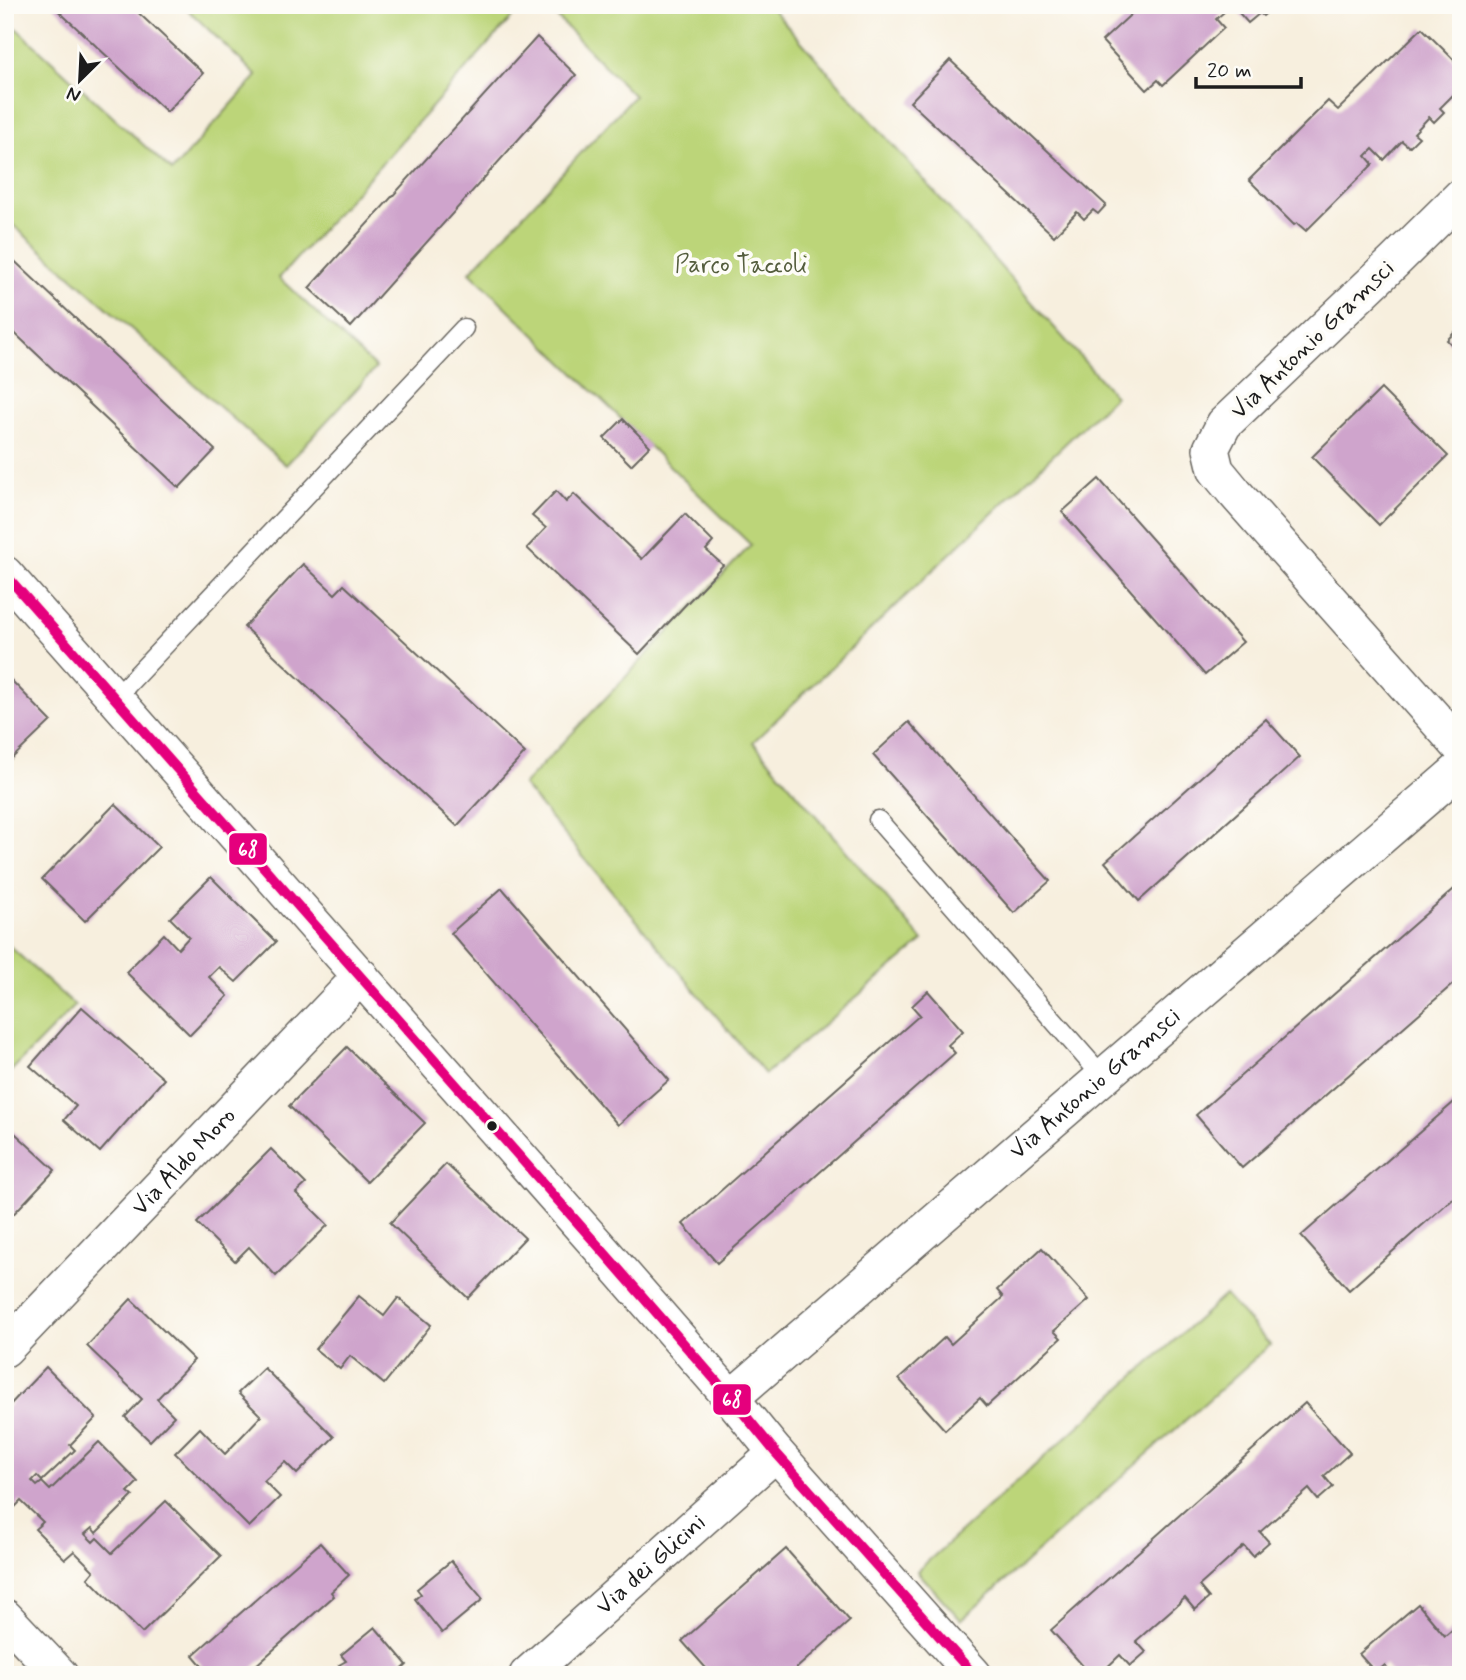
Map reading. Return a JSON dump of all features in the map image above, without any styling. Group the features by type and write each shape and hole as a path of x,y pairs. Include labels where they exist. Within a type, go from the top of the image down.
{"street":[{"name":"Via Antonio Gramsci","path":"1461,196 1224,425 1211,449 1216,470 1235,493 1461,748"},
{"path":"5,574 974,1675"},
{"name":"Via Antonio Gramsci","path":"731,1398 1461,768"},
{"name":"Via Aldo Moro","path":"5,1349 361,976"},
{"name":"Via dei Glicini","path":"527,1675 776,1453"},
{"path":"5,1617 61,1675"}],"lane":[{"path":"115,698 464,328"},
{"path":"878,820 1103,1077"}],"green space":[{"path":"183,5 523,5 279,278 376,368 286,465 5,218 5,18 172,171 257,76"},
{"name":"Parco Taccoli","path":"545,5 769,5 1115,396 753,742 923,941 765,1074 523,785 751,545 470,272 634,96"},
{"path":"5,942 75,1006 5,1077"},
{"path":"1225,1295 1270,1345 961,1620 917,1571"}],"building":[{"path":"52,5 130,5 203,73 167,112"},
{"path":"1141,5 1232,5 1216,19 1224,28 1163,85 1158,80 1147,90 1102,41"},
{"path":"1232,5 1276,5 1263,16 1260,13 1248,23"},
{"path":"1422,28 1461,67 1461,87 1440,108 1444,112 1434,122 1429,117 1414,133 1419,137 1409,147 1402,141 1384,160 1373,149 1366,156 1373,164 1306,231 1297,223 1294,225 1249,180 1328,101 1338,110"},
{"path":"537,37 576,75 351,327 309,288"},
{"path":"950,60 1106,205 1098,214 1093,210 1084,219 1077,212 1054,236 910,102"},
{"path":"5,252 215,450 179,488 5,324"},
{"path":"1461,326 1461,354 1447,340"},
{"path":"1381,389 1448,456 1379,525 1312,457"},
{"path":"623,419 650,446 631,465 604,438"},
{"path":"1099,479 1243,642 1205,675 1062,512"},
{"path":"556,491 566,502 574,494 642,559 685,514 713,542 706,550 723,565 639,654 527,548 546,528 532,516"},
{"path":"303,564 335,594 344,585 525,753 457,826 244,627"},
{"path":"10,679 51,721 5,765 5,683"},
{"path":"1266,719 1300,757 1139,901 1105,862"},
{"path":"909,722 1050,881 1014,913 873,755"},
{"path":"115,804 159,847 85,921 42,879"},
{"path":"211,877 276,942 236,982 219,967 209,977 228,996 190,1035 126,972 164,934 178,949 189,937 170,918"},
{"path":"1461,883 1461,977 1242,1168 1196,1115"},
{"path":"502,888 669,1080 618,1125 451,933"},
{"path":"928,991 963,1031 948,1045 955,1053 717,1263 683,1224 920,1015 912,1006"},
{"path":"82,1007 164,1079 100,1152 64,1120 76,1106 30,1066"},
{"path":"347,1047 425,1123 367,1182 289,1106"},
{"path":"1461,1096 1461,1191 1349,1290 1301,1236"},
{"path":"5,1124 55,1170 5,1223"},
{"path":"271,1149 306,1184 296,1193 328,1225 276,1276 249,1247 235,1261 197,1223"},
{"path":"446,1164 525,1238 468,1298 390,1223"},
{"path":"1042,1248 1089,1300 1054,1331 1061,1338 987,1406 980,1398 945,1430 899,1379 945,1337 951,1344 1003,1297 997,1290"},
{"path":"359,1296 384,1316 398,1298 431,1325 384,1384 350,1356 340,1369 315,1349"},
{"path":"131,1299 194,1360 157,1399 174,1416 150,1441 125,1417 142,1399 87,1346"},
{"path":"46,1367 96,1418 70,1445 75,1450 42,1481 37,1476 32,1481 37,1486 42,1482 50,1490 99,1442 138,1482 128,1492 133,1496 96,1533 92,1528 85,1534 93,1542 97,1538 112,1553 166,1501 221,1556 142,1633 88,1578 94,1571 74,1551 65,1559 35,1529 43,1522 21,1501 14,1508 5,1499 5,1410"},
{"path":"264,1368 334,1437 297,1474 285,1462 264,1481 280,1497 249,1527 175,1453 200,1428 225,1454 261,1416 238,1393"},
{"path":"1305,1403 1350,1453 1324,1476 1333,1487 1318,1500 1309,1489 1260,1532 1269,1542 1253,1556 1244,1546 1199,1586 1209,1598 1195,1610 1185,1598 1136,1641 1146,1652 1130,1666 1120,1655 1099,1675 1091,1675 1051,1630"},
{"path":"320,1543 349,1575 331,1592 334,1596 245,1675 210,1675 193,1655"},
{"path":"786,1549 850,1621 789,1675 712,1675 682,1641"},
{"path":"451,1561 483,1599 442,1633 415,1599 421,1594 417,1589"},
{"path":"1418,1604 1445,1636 1452,1630 1461,1641 1461,1675 1393,1675 1385,1665 1376,1673 1359,1654"},
{"path":"375,1627 407,1665 396,1675 347,1675 339,1665 346,1661 341,1655"}],"transit line":[{"name":"68","path":"5,574 974,1675"}]}
